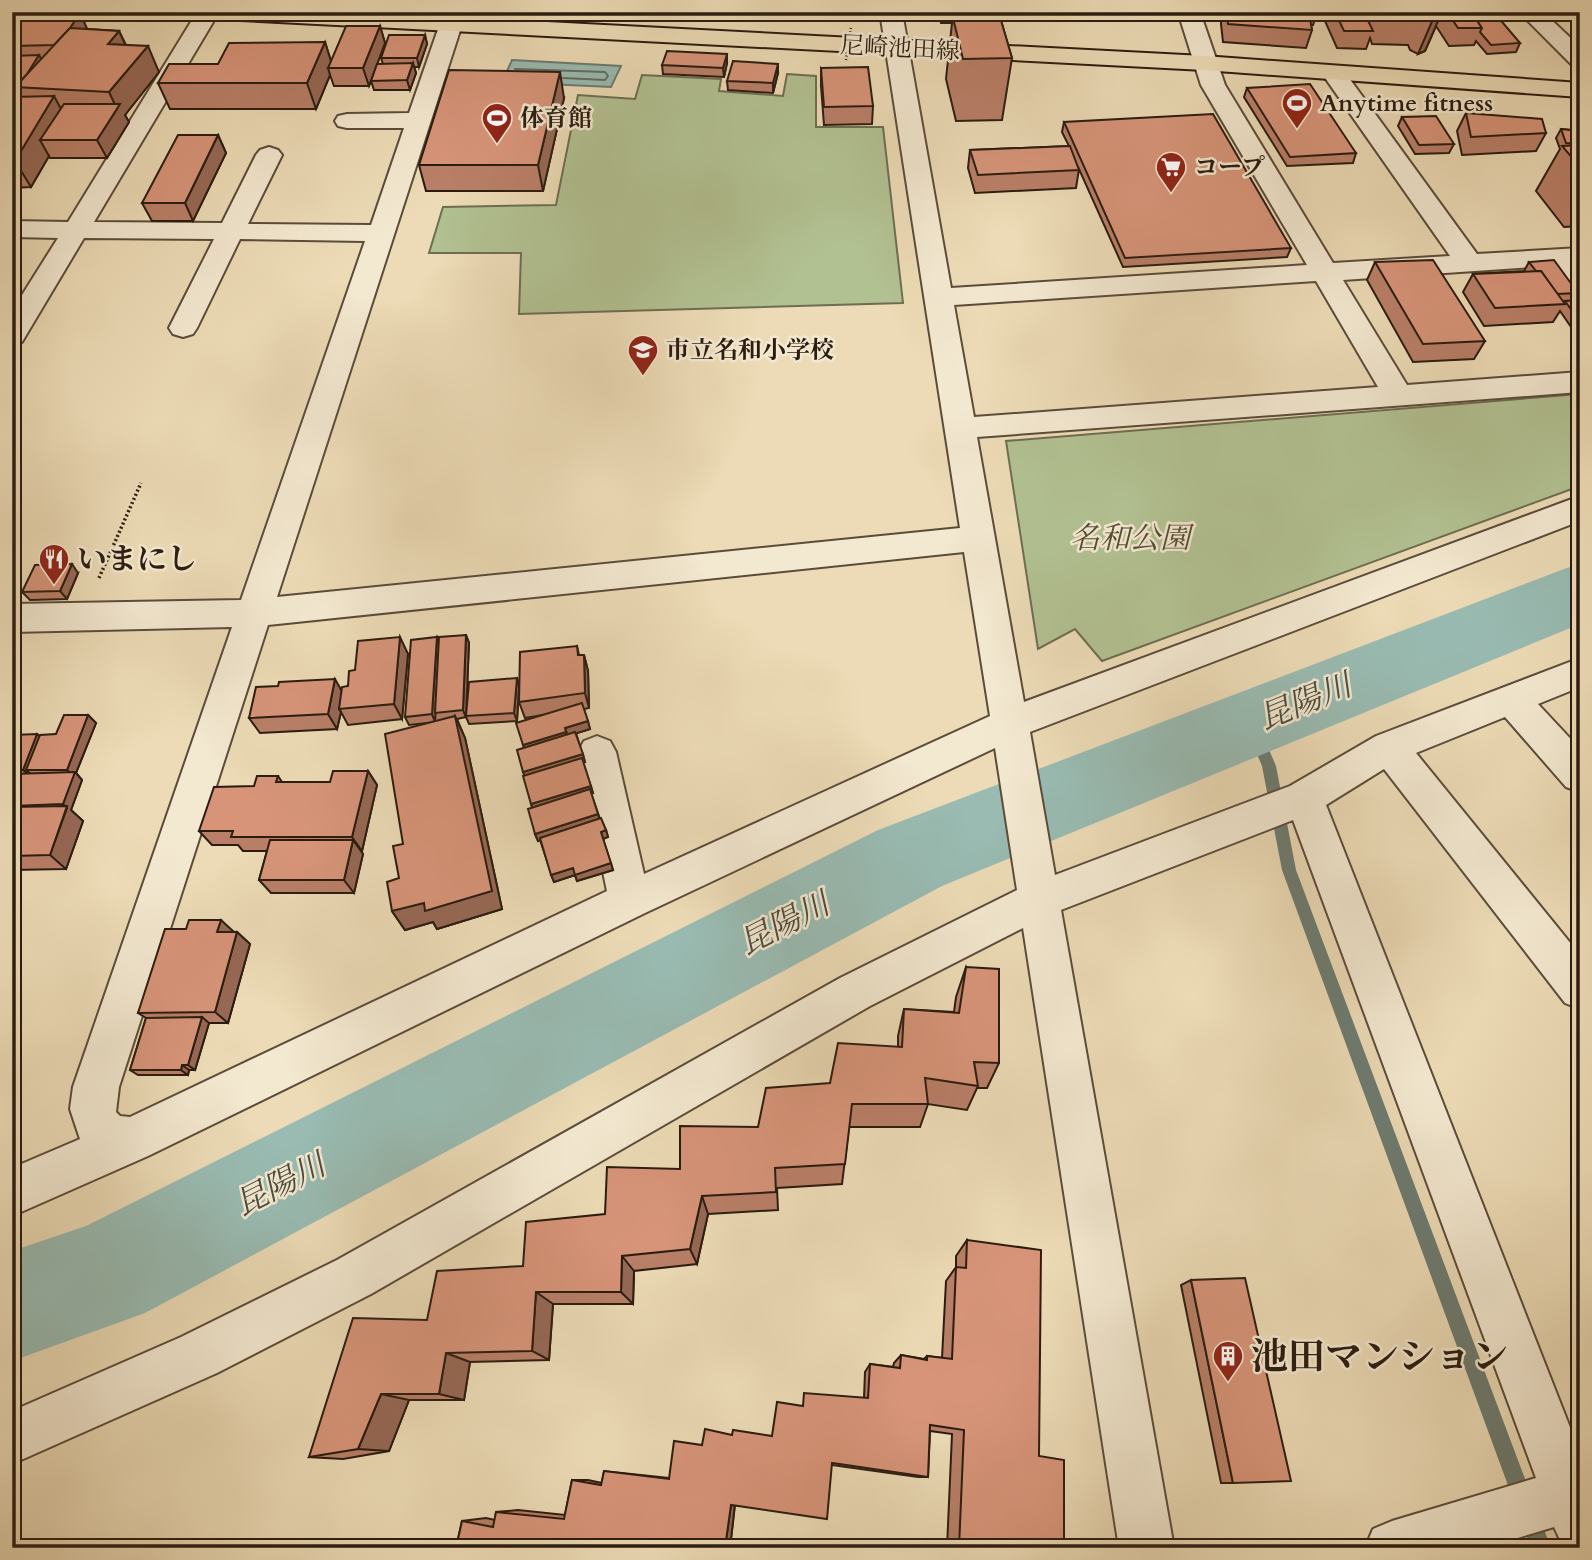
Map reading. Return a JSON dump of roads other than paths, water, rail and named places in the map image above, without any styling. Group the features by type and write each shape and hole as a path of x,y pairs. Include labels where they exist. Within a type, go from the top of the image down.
{"main road":[{"name":"尼崎池田線","path":"220,12 453,19 1204,63 1580,90"}],"street":[{"path":"12,335 208,12"},
{"path":"891,12 1147,1548"},
{"path":"1189,12 1213,85 1398,395"},
{"path":"1530,12 1580,60"},
{"path":"132,1140 109,1136 101,1130 92,1110 93,1098 453,19"},
{"path":"1334,72 1468,263"},
{"path":"347,121 419,120"},
{"path":"183,328 269,155"},
{"path":"12,229 382,233"},
{"path":"940,297 1567,257 1580,291"},
{"path":"961,428 1580,382"},
{"path":"12,1192 132,1140 630,900 1011,723 1580,508"},
{"path":"12,618 254,613 979,538"},
{"path":"12,1438 198,1356 354,1276 1038,887 1287,805 1389,747 1580,672"},
{"path":"1511,699 1580,776"},
{"path":"1389,747 1580,989"},
{"path":"597,752 630,900"},
{"path":"1287,805 1558,1504 1392,1548"}],"water":[{"path":"512,60 621,66 611,87 502,82"}],"waterway":[{"name":"昆陽川","path":"12,1306 106,1274 910,858 1580,592"},
{"path":"1250,721 1269,766 1289,870 1541,1548"}],"place":[{"name":"Anytime fitness","path":"1297,130"},
{"name":"体育館","path":"497,145"},
{"name":"コープ","path":"1171,194"},
{"name":"市立名和小学校","path":"643,377"},
{"name":"いまにし","path":"54,586"},
{"name":"池田マンション","path":"1228,1383"}],"park label":[{"name":"名和公園","path":"1130,538"}]}
